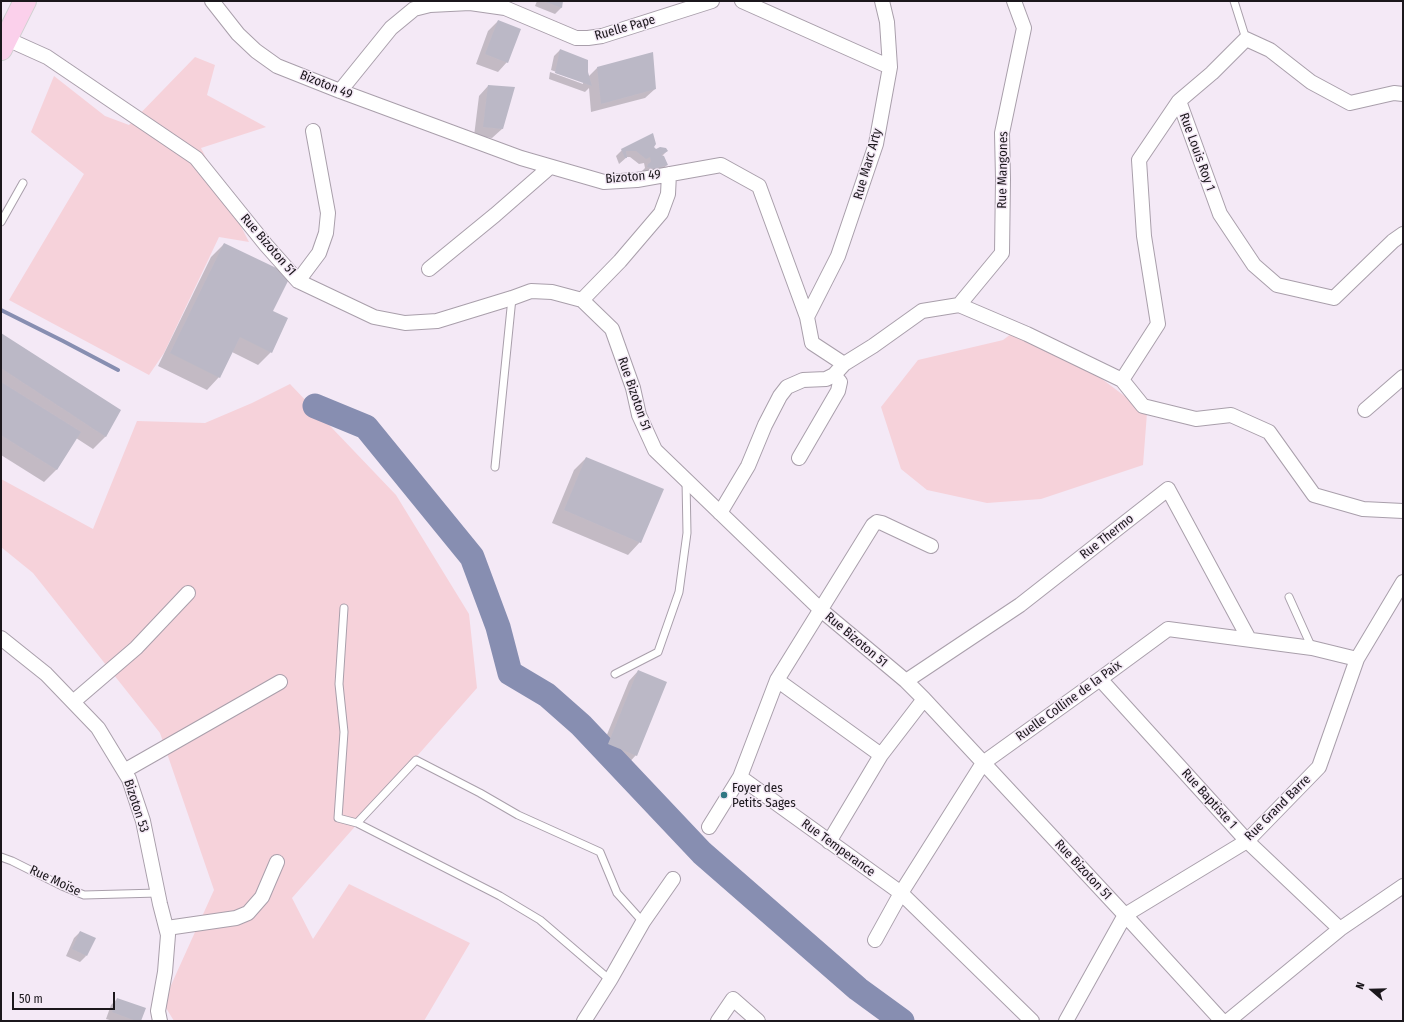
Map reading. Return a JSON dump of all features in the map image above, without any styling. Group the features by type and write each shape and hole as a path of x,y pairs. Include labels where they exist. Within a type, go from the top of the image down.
{"main road":[{"path":"4,44 25,1"}],"street":[{"name":"Bizoton 49","path":"212,1 238,34 277,66 521,158 604,182 637,180 721,166 759,186 807,318 812,343 844,364"},
{"name":"Ruelle Pape","path":"340,91 391,28 414,10 430,4 470,2 505,8 576,38 588,38 602,36 712,1"},
{"path":"742,1 890,67"},
{"name":"Rue Marc Arty","path":"807,318 838,256 876,144 890,67 887,22 882,1"},
{"name":"Rue Mangones","path":"959,305 1002,253 1004,179 1002,133 1024,28 1014,1"},
{"path":"1178,101 1212,73 1246,39 1270,50 1312,82 1350,104 1394,93 1403,94"},
{"name":"Rue Bizoton 51","path":"4,44 47,57 196,158 266,245 298,281 374,317 405,323 437,321 531,291 552,292 582,300 612,330 632,388 639,415 655,450 821,610 906,681 924,699 1222,1021"},
{"name":"Rue Louis Roy 1","path":"1178,101 1220,214 1254,265 1277,285 1334,298 1393,241 1403,234"},
{"name":"Rue Louis Roy 1","path":"1122,380 1158,324 1144,236 1139,160 1178,101"},
{"path":"298,281 319,253 326,233 328,213 313,131"},
{"path":"429,268 495,215 550,166"},
{"path":"582,300 620,261 661,213 668,194 669,174"},
{"path":"720,513 748,466 765,425 780,396 787,388 803,380 826,379 834,375 844,364 874,346 922,311 959,305 1027,334 1122,380 1143,406 1196,419 1231,415 1269,432 1314,495 1363,509 1403,511"},
{"path":"799,458 838,392 840,382 834,375"},
{"path":"1365,410 1403,377"},
{"name":"Rue Thermo","path":"906,681 1020,605 1168,489 1249,639"},
{"path":"709,827 740,777 777,680 873,525 877,522 882,523 931,546"},
{"name":"Rue Grand Barre","path":"1066,1021 1125,915 1247,841 1319,767 1357,659 1403,582"},
{"path":"73,702 136,648 188,593"},
{"name":"Ruelle Colline de la Paix","path":"875,940 901,893 983,763 1168,629 1312,648 1357,659"},
{"name":"Bizoton 53","path":"1,638 46,674 98,728 129,779 143,821 168,935 165,972 158,1011 160,1021"},
{"name":"Rue Baptiste 1","path":"1100,679 1247,841 1340,930"},
{"path":"777,680 881,755"},
{"path":"124,771 280,682"},
{"path":"829,842 881,755 924,699"},
{"name":"Rue Temperance","path":"740,777 901,893 1032,1021"},
{"path":"167,928 236,918 248,913 262,897 277,862"},
{"path":"584,1021 610,980 643,922 673,879"},
{"path":"1228,1021 1340,930 1403,886"},
{"path":"718,1021 733,999 758,1021"}],"lane":[{"path":"1234,1 1246,39"},
{"path":"1,222 23,184"},
{"path":"495,467 512,298"},
{"path":"615,674 658,652 679,592 687,533 686,480"},
{"path":"1289,597 1312,648"},
{"path":"344,608 340,684 344,732 338,818 357,823 500,896 540,920 610,980"},
{"path":"357,823 416,760 480,793 518,815 600,852 617,893 643,922"},
{"name":"Rue Moïse","path":"1,857 84,895 158,893"}],"shaded area":[{"path":"195,57 215,65 207,95 266,127 201,148 249,242 219,237 164,353 149,375 9,300 84,174 31,132 54,76 105,116 129,125"},
{"path":"1023,325 1061,348 1147,413 1143,465 1041,499 987,503 927,490 901,469 881,407 918,360 1003,340"},
{"path":"290,384 396,495 469,614 477,688 292,898 313,939 349,884 470,943 424,1021 174,1021 163,1003 214,890 160,733 33,573 1,547 1,479 93,529 137,421 205,423 252,403"}],"building":[{"path":"543,1 563,1 562,8"},
{"path":"498,20 521,29 508,63 485,54"},
{"path":"560,49 588,60 588,72 592,86 555,73"},
{"path":"653,52 656,89 601,104 597,67"},
{"path":"488,85 515,87 503,129 483,127"},
{"path":"653,133 656,144 654,147 656,149 660,147 666,148 668,151 661,155 664,156 668,165 654,169 647,167 651,162 650,157 646,159 636,151 626,151 627,158 625,158 621,149"},
{"path":"224,243 291,275 273,311 288,318 272,353 240,337 220,378 170,353"},
{"path":"1,333 121,410 106,437 1,368"},
{"path":"1,382 81,432 57,470 1,435"},
{"path":"586,457 664,489 641,543 564,510"},
{"path":"638,670 667,682 637,756 608,744"},
{"path":"80,931 96,938 87,956 72,949"},
{"path":"117,998 146,1008 141,1021 136,1021 112,1012"}],"waterway":[{"path":"1,310 118,370"},
{"path":"315,406 366,427 472,557 498,627 510,673 547,695 581,725 702,853 858,989 902,1021"}],"place":[{"name":"Foyer des Petits Sages","path":"724,795"}]}
